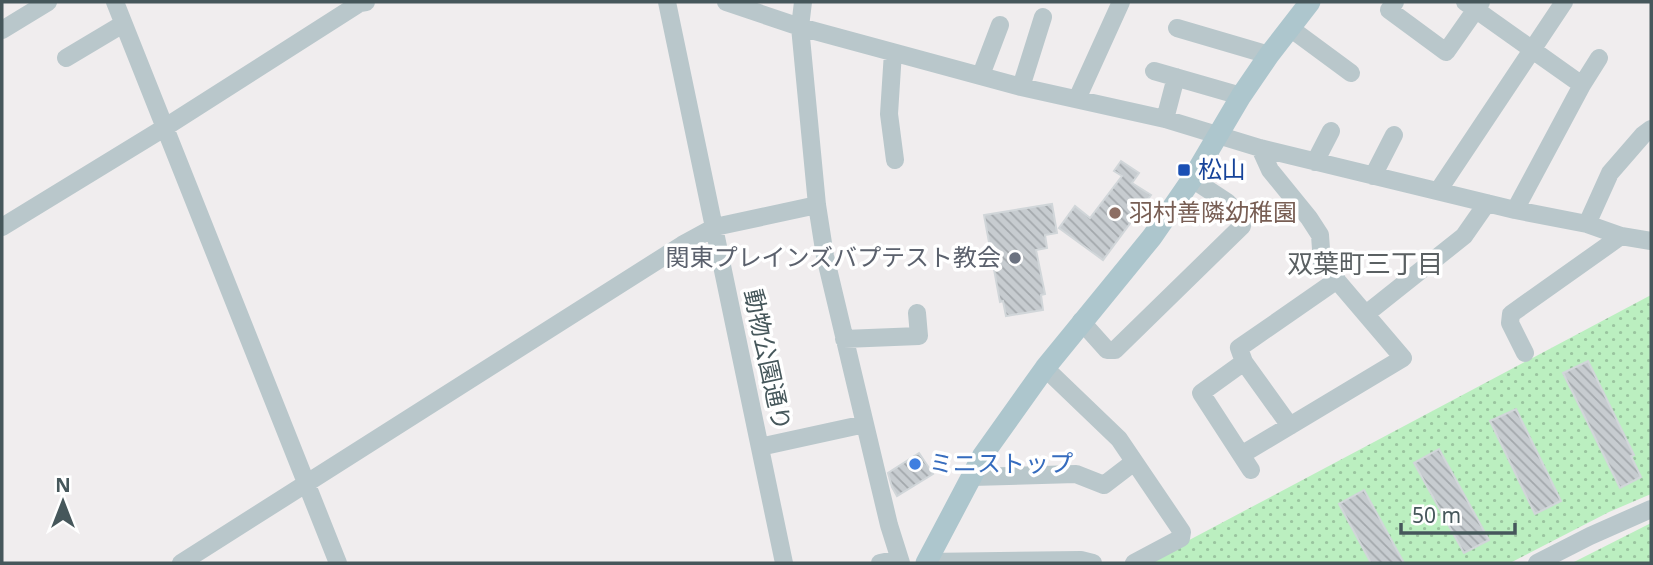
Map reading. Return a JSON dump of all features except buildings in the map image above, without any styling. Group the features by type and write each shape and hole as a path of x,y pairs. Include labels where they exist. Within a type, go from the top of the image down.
{"main road":[{"path":"927,561 983,456 1081,321 1152,237 1192,178 1241,96 1310,2"}],"street":[{"path":"2,30 45,2"},
{"path":"115,2 338,563"},
{"path":"2,228 362,2"},
{"name":"動物公園通り","path":"667,2 784,563"},
{"path":"726,2 800,27 1021,87 1165,119 1216,136 1315,162 1651,241"},
{"path":"803,2 800,27 817,205 825,256 899,557"},
{"path":"1077,99 1121,2"},
{"path":"1395,2 1389,10 1446,52 1474,4 1582,85"},
{"path":"1438,191 1564,2"},
{"path":"1021,87 1043,17"},
{"path":"66,58 123,23"},
{"path":"981,75 1000,25"},
{"path":"1177,28 1269,55"},
{"path":"1290,28 1351,73"},
{"path":"893,52 889,114 895,160"},
{"path":"1515,210 1599,58"},
{"path":"1154,71 1241,96"},
{"path":"1165,119 1175,77"},
{"path":"1587,224 1610,173 1651,129"},
{"path":"1315,162 1331,131"},
{"path":"1373,176 1394,135"},
{"path":"1241,455 1403,358 1322,263 1320,235 1270,170 1260,148"},
{"path":"1081,321 1107,350 1115,350 1242,226 1243,219 1227,202 1192,178"},
{"path":"1366,314 1464,236 1487,203"},
{"path":"181,563 670,252 715,227 817,205"},
{"path":"1525,353 1510,323 1511,314 1621,236"},
{"path":"1290,426 1244,362 1239,348 1337,280"},
{"path":"844,339 919,336 917,313"},
{"path":"1244,362 1200,393 1251,470"},
{"path":"1045,368 1119,439 1182,532 1181,538 1133,563"},
{"path":"760,447 865,424"},
{"path":"971,477 1076,474 1104,485 1134,462"},
{"path":"1537,563 1650,514"},
{"path":"880,563 899,557 927,561 1080,560 1093,563"}],"green space":[{"path":"1651,295 1651,494 1609,512 1510,563 1146,563"},
{"path":"1651,523 1651,563 1572,563"}],"place":[{"name":"松山","path":"1184,170"},
{"name":"羽村善隣幼稚園","path":"1115,213"},
{"name":"関東プレインズバプテスト教会","path":"1015,258"},
{"name":"ミニストップ","path":"915,464"}],"district":[{"name":"双葉町三丁目","path":"1365,264"}]}
